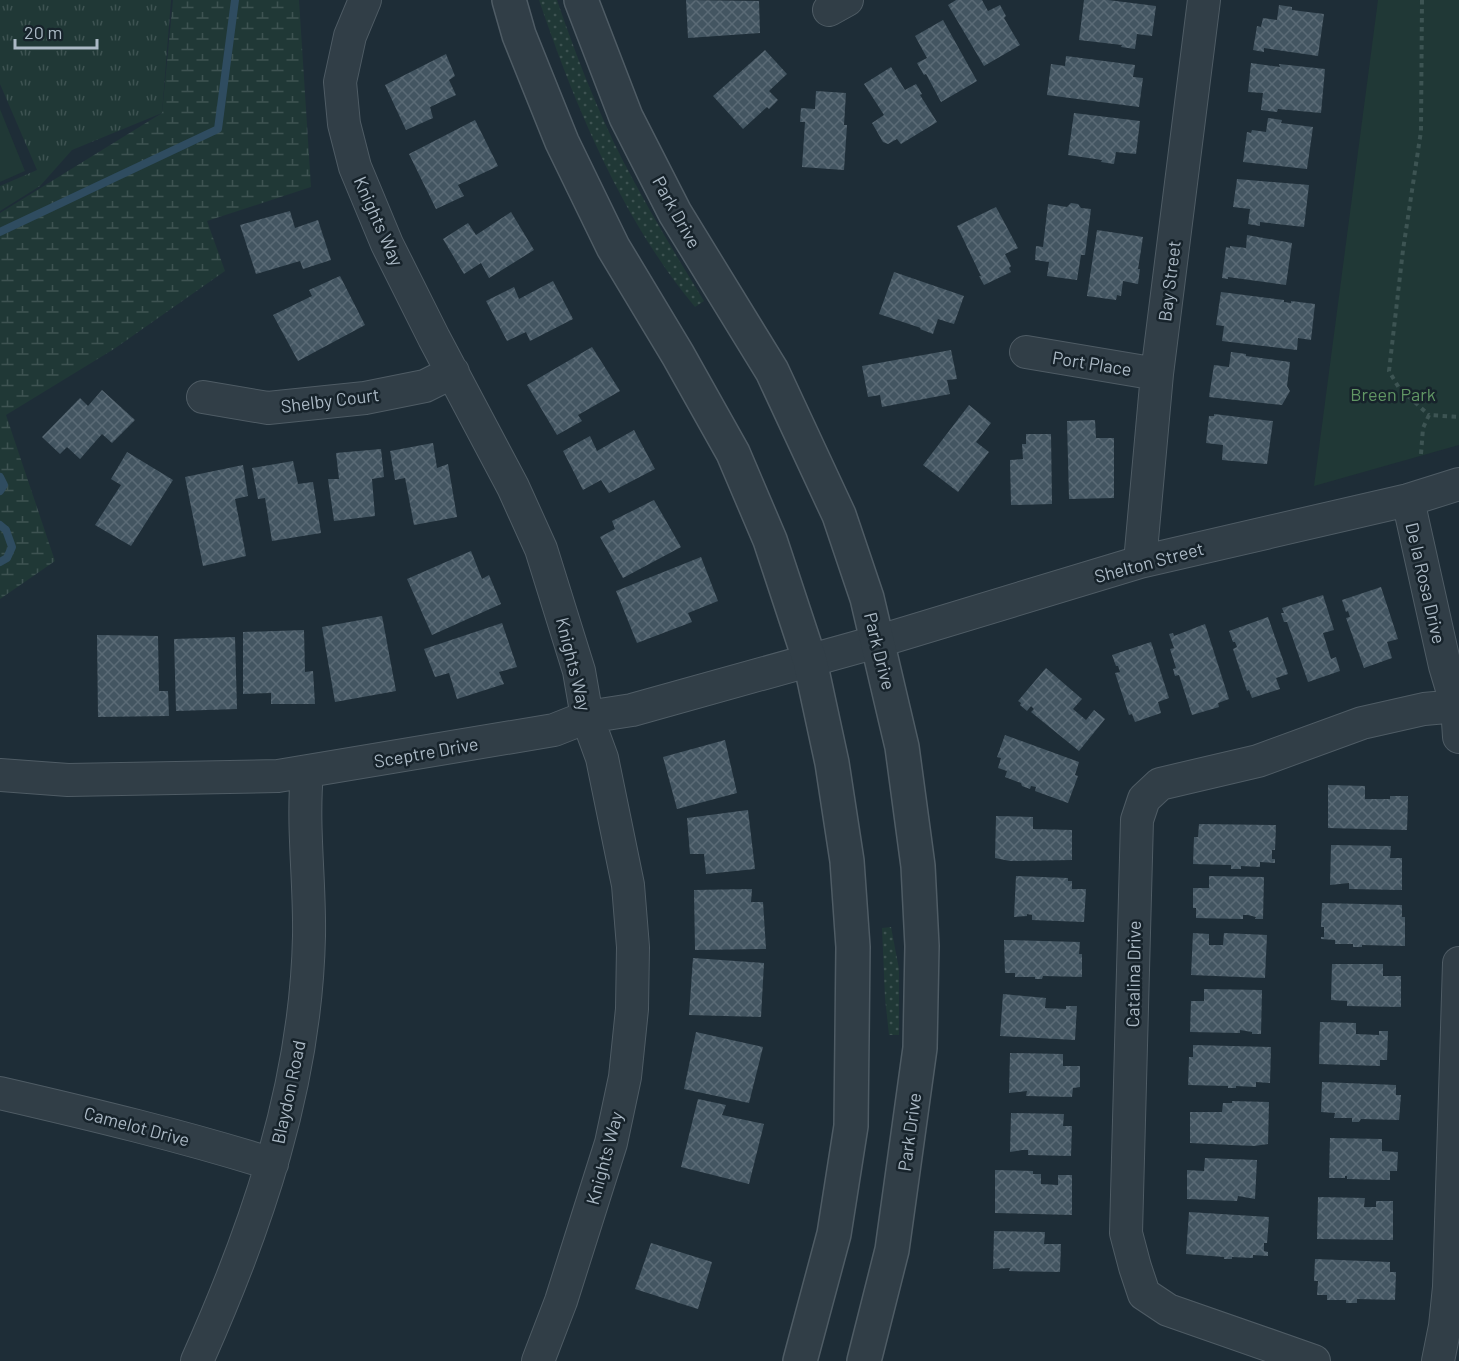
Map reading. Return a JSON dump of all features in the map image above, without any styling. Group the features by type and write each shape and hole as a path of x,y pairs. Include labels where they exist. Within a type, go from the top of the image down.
{"street":[{"name":"Knights Way","path":"364,0 350,36 340,82 344,124 355,167 387,244 513,487 541,549 579,671 587,717 602,758 628,885 633,947 632,1009 625,1077 611,1143 561,1301 538,1361"},
{"path":"509,0 519,35 562,142 608,236 733,453 770,540 810,661 832,763 847,861 853,947 851,1126 834,1234 800,1361"},
{"name":"Park Drive","path":"581,0 626,117 675,213 772,371 839,515 867,598 902,747 917,850 922,946 921,1048 892,1250 864,1361"},
{"name":"Bay Street","path":"1140,562 1157,374 1204,0"},
{"name":"Port Place","path":"1026,352 1157,374"},
{"name":"Shelby Court","path":"203,397 268,408 365,398 432,384 453,372"},
{"name":"Shelton Street","path":"842,651 1140,562 1408,500 1459,484"},
{"name":"De la Rosa Drive","path":"1408,500 1445,666 1457,706 1459,737"},
{"name":"Sceptre Drive","path":"0,775 68,780 278,776 307,772 554,730 587,717 632,710 842,651"},
{"name":"Catalina Drive","path":"1314,1361 1168,1310 1144,1294 1134,1267 1126,1233 1137,820 1144,799 1160,784 1258,761 1362,723 1424,709 1457,706"},
{"name":"Blaydon Road","path":"197,1361 228,1291 272,1164 297,1068 309,937 305,800 307,772"},
{"path":"1438,1361 1449,1287 1459,963"},
{"name":"Camelot Drive","path":"0,1093 84,1112 272,1164"}],"path":[{"path":"1422,0 1421,131 1403,250 1389,371 1399,388 1429,415 1459,417"},
{"path":"1421,454 1423,428 1429,415"}],"green space":[{"path":"0,0 171,0 162,113 72,150 40,186 0,211 0,186 37,170 0,84"},
{"path":"173,0 299,0 311,187 207,221 225,271 114,349 6,415 55,561 0,599 0,213 162,113"},
{"path":"539,0 557,0 586,80 621,157 704,301 695,307 645,238 623,200 568,81"},
{"name":"Breen Park","path":"1378,0 1459,0 1459,445 1314,486"},
{"path":"0,109 25,171 0,182"},
{"path":"891,927 899,969 899,1035 889,1035 885,998 882,928"}],"building":[{"path":"686,0 759,1 760,33 688,38"},
{"path":"956,0 982,0 988,11 1000,5 1006,16 1004,18 1020,45 984,66 948,5"},
{"path":"1084,0 1108,0 1156,6 1152,36 1137,34 1135,49 1121,47 1122,45 1079,40"},
{"path":"1279,5 1292,7 1292,10 1324,14 1318,56 1264,48 1264,52 1253,50 1257,26 1261,27 1263,18 1277,20"},
{"path":"943,20 977,81 941,102 926,74 924,75 917,63 927,58 915,36"},
{"path":"765,50 787,74 769,91 778,100 743,129 713,96"},
{"path":"446,54 455,76 449,80 456,95 430,107 433,118 406,130 385,85"},
{"path":"1066,56 1135,65 1133,77 1143,78 1139,107 1047,95 1051,64 1065,66"},
{"path":"1251,63 1325,69 1321,113 1278,109 1277,112 1261,110 1263,93 1248,92"},
{"path":"891,67 905,90 916,84 922,94 920,95 937,122 901,144 897,139 888,144 883,142 872,123 884,115 864,84"},
{"path":"816,91 846,93 844,125 847,125 844,170 802,167 805,122 800,122 801,108 815,109"},
{"path":"1074,113 1140,121 1136,154 1116,152 1114,164 1068,155"},
{"path":"1268,118 1282,120 1281,123 1313,127 1307,169 1243,162 1247,132 1251,133 1252,130 1266,132"},
{"path":"475,120 498,166 458,185 464,196 436,209 409,154"},
{"path":"1237,179 1309,185 1304,227 1260,222 1260,226 1248,224 1250,209 1233,207"},
{"path":"1071,203 1078,204 1081,208 1091,209 1085,255 1081,255 1077,280 1047,276 1049,262 1035,260 1036,246 1043,247 1048,204 1067,207"},
{"path":"996,207 1018,248 1005,254 1011,266 1009,268 1011,272 984,285 957,226"},
{"path":"290,211 295,228 318,220 331,260 303,269 300,261 256,274 240,225"},
{"path":"511,212 534,250 489,278 481,263 464,274 443,239 468,223 476,235"},
{"path":"1097,230 1143,237 1138,284 1123,281 1121,296 1117,295 1116,300 1087,296"},
{"path":"1247,235 1292,243 1286,285 1222,278 1226,247 1246,248"},
{"path":"894,272 964,296 954,324 938,319 933,334 879,314"},
{"path":"340,276 365,325 298,361 273,315 312,296 309,290"},
{"path":"553,281 573,319 530,341 526,332 507,341 486,301 514,287 519,299"},
{"path":"1221,292 1284,300 1284,302 1291,303 1291,301 1315,304 1311,340 1298,338 1297,350 1222,341 1224,326 1216,325"},
{"path":"592,347 620,391 578,415 582,421 557,435 527,385"},
{"path":"951,350 957,379 947,380 950,394 882,407 880,395 868,397 862,366"},
{"path":"1231,352 1290,362 1287,386 1290,391 1282,405 1209,397 1214,365 1229,367"},
{"path":"102,390 135,420 112,443 102,434 80,459 67,447 60,454 42,437 80,398 88,406"},
{"path":"969,405 991,423 976,442 989,452 958,492 923,465"},
{"path":"1214,414 1273,421 1267,464 1222,460 1223,445 1206,443 1209,416 1214,416"},
{"path":"1095,420 1096,438 1114,438 1114,498 1069,499 1067,421"},
{"path":"634,430 655,469 609,493 601,480 583,490 563,451 590,436 597,451"},
{"path":"1026,434 1051,434 1052,504 1011,505 1010,460 1023,459 1022,444 1026,444"},
{"path":"433,443 437,468 448,464 457,517 414,525 405,478 395,480 390,451"},
{"path":"381,449 384,477 372,479 375,516 334,521 328,479 339,479 336,453"},
{"path":"127,452 173,480 131,546 95,525 121,485 111,479"},
{"path":"293,461 298,484 313,482 321,533 272,541 265,498 258,499 252,468"},
{"path":"243,465 248,496 235,499 246,556 203,566 185,477"},
{"path":"654,500 681,547 623,578 600,537 615,529 612,521"},
{"path":"471,551 482,579 489,575 501,604 432,635 407,579"},
{"path":"701,557 718,601 688,613 692,622 637,643 616,591"},
{"path":"1381,587 1398,639 1387,642 1392,658 1364,668 1346,618 1350,617 1342,600"},
{"path":"1323,595 1334,630 1323,633 1331,659 1336,657 1340,671 1308,682 1287,622 1284,622 1281,613 1284,613 1282,608"},
{"path":"382,616 396,691 335,702 322,627"},
{"path":"1268,617 1288,674 1276,678 1280,689 1252,698 1249,690 1247,691 1233,649 1237,647 1229,631"},
{"path":"502,623 517,667 499,672 504,684 457,699 449,673 435,677 424,649"},
{"path":"1205,624 1229,699 1218,703 1219,707 1192,715 1179,675 1175,676 1173,669 1176,668 1170,649 1174,648 1169,634 1173,633 1174,636"},
{"path":"304,630 305,672 313,671 315,704 271,704 271,693 243,694 243,632"},
{"path":"97,635 158,636 159,691 168,691 169,716 98,717"},
{"path":"235,637 237,709 176,711 174,639"},
{"path":"1151,642 1169,698 1158,702 1161,713 1135,722 1132,714 1129,715 1115,673 1120,672 1112,655"},
{"path":"1046,668 1082,699 1073,709 1086,720 1094,710 1105,719 1079,751 1031,712 1034,709 1031,706 1027,711 1018,701"},
{"path":"1005,735 1079,762 1075,775 1078,776 1068,803 1035,791 1036,787 1031,786 1030,789 1005,777 1007,771 998,768 1001,758 997,757"},
{"path":"725,740 737,793 677,809 663,757"},
{"path":"1328,785 1365,786 1365,799 1408,796 1407,830 1328,828"},
{"path":"748,810 755,869 706,874 704,854 690,854 687,818"},
{"path":"996,816 1033,817 1033,829 1072,830 1072,860 1010,861 995,858"},
{"path":"1199,824 1276,825 1275,850 1272,850 1272,859 1275,859 1275,863 1260,862 1260,867 1241,866 1241,869 1231,869 1231,865 1193,864 1194,837 1198,837"},
{"path":"1331,845 1391,846 1390,858 1402,858 1402,890 1349,889 1349,883 1330,885"},
{"path":"1016,876 1068,878 1068,881 1072,881 1072,889 1086,889 1084,922 1032,920 1032,915 1027,914 1027,916 1014,917"},
{"path":"1209,876 1264,877 1263,919 1255,919 1256,917 1248,915 1243,915 1243,919 1196,918 1196,908 1193,908 1193,888 1209,888"},
{"path":"752,889 751,902 763,902 766,949 695,950 694,890"},
{"path":"1322,903 1402,905 1402,917 1405,917 1405,946 1362,945 1362,947 1353,947 1353,944 1335,944 1335,940 1321,939 1324,937 1324,927 1321,927"},
{"path":"1193,933 1209,934 1209,945 1223,945 1224,933 1267,935 1265,978 1191,975"},
{"path":"1004,940 1080,942 1082,977 1043,976 1042,979 1035,979 1035,977 1015,977 1015,973 1005,973"},
{"path":"693,958 764,963 761,1017 689,1015"},
{"path":"1332,964 1383,964 1383,976 1401,976 1401,1007 1347,1006 1347,1001 1331,1000"},
{"path":"1204,989 1262,990 1261,1034 1240,1030 1240,1033 1190,1032 1191,1001 1204,1001"},
{"path":"1003,994 1046,998 1045,1008 1066,1009 1066,1006 1077,1006 1075,1040 1000,1036"},
{"path":"1320,1022 1356,1023 1356,1034 1379,1035 1379,1031 1388,1031 1387,1060 1380,1060 1380,1066 1319,1064"},
{"path":"696,1032 763,1047 749,1103 684,1089"},
{"path":"1193,1045 1271,1047 1270,1083 1256,1082 1256,1087 1236,1086 1236,1088 1188,1085 1189,1057 1193,1057"},
{"path":"1010,1053 1063,1054 1063,1066 1080,1066 1080,1087 1073,1088 1072,1097 1026,1096 1027,1091 1009,1093"},
{"path":"1322,1082 1396,1085 1396,1095 1401,1095 1399,1120 1361,1119 1359,1122 1352,1122 1352,1118 1334,1118 1335,1113 1321,1112"},
{"path":"698,1099 726,1105 722,1115 764,1124 749,1184 681,1167"},
{"path":"1232,1101 1269,1102 1268,1144 1254,1146 1190,1143 1190,1112 1222,1112 1223,1103 1232,1103"},
{"path":"1011,1113 1064,1114 1063,1126 1072,1126 1071,1156 1028,1155 1028,1150 1010,1152"},
{"path":"1330,1138 1382,1139 1382,1151 1398,1152 1397,1171 1390,1171 1390,1180 1347,1179 1347,1176 1329,1178"},
{"path":"1205,1158 1257,1160 1255,1199 1238,1196 1237,1201 1187,1199 1187,1170 1204,1171"},
{"path":"995,1170 1033,1171 1033,1174 1041,1174 1041,1184 1058,1185 1058,1175 1072,1175 1072,1215 995,1213"},
{"path":"1318,1197 1365,1198 1364,1207 1376,1207 1376,1201 1393,1201 1393,1240 1317,1239"},
{"path":"1189,1212 1269,1217 1267,1243 1264,1243 1264,1251 1268,1252 1268,1256 1253,1255 1253,1258 1224,1259 1224,1257 1186,1254"},
{"path":"994,1231 1045,1232 1044,1244 1061,1244 1060,1272 993,1269"},
{"path":"651,1243 712,1262 698,1309 635,1289"},
{"path":"1315,1259 1390,1262 1390,1272 1396,1272 1395,1300 1357,1299 1357,1303 1346,1303 1346,1300 1327,1300 1327,1295 1317,1295 1318,1281 1314,1281"}],"waterway":[{"path":"0,232 218,129 235,0"},
{"path":"0,477 4,485 0,491"},
{"path":"0,525 6,530 12,547 7,558 0,562"}]}
